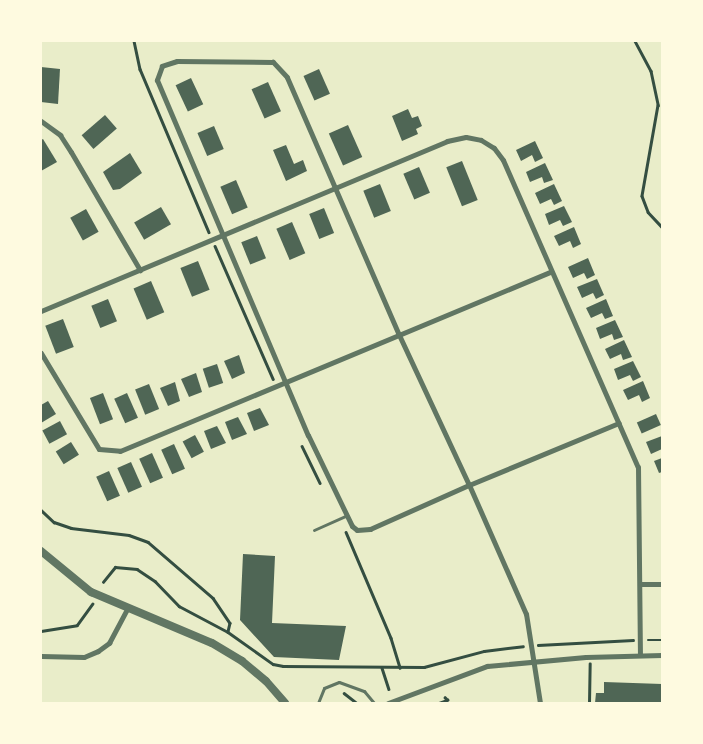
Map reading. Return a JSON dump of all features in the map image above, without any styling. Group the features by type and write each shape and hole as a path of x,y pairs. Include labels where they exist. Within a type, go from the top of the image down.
{"street":[{"path":"540,703 526,614 469,485 399,335 280,68 272,62 168,62 162,66 157,80 345,516 357,530 370,529 469,485 619,423"},
{"path":"41,121 60,135 140,270"},
{"path":"41,311 447,141 466,136 482,140 494,148 502,160 638,467 640,655"},
{"path":"41,353 94,442 99,449 111,452 286,382 550,272"},
{"path":"41,551 85,588 212,643 266,681 285,703"},
{"path":"640,584 662,584"},
{"path":"41,656 84,657 98,651 113,638 128,608"},
{"path":"388,703 487,666 591,657 662,656"}],"lane":[{"path":"314,530 345,516"},
{"path":"318,703 324,688 339,682 364,691 374,703"}],"path":[{"path":"635,41 651,71 658,106 642,196 648,212 662,227"},
{"path":"41,510 54,522 72,528 129,535 148,542 213,598 230,622 228,632"},
{"path":"104,582 115,567 137,568 155,581 178,606 228,632 273,664 382,668 437,666 484,651 531,646 662,640"},
{"path":"41,631 77,625 92,604"},
{"path":"589,703 591,657"},
{"path":"382,668 389,689"},
{"path":"439,703 447,700 445,698"}],"building":[{"path":"41,67 60,69 58,104 41,102"},
{"path":"319,69 330,94 314,101 303,76"},
{"path":"191,78 203,104 188,111 176,85"},
{"path":"268,82 281,111 265,119 252,89"},
{"path":"408,109 412,118 418,116 422,126 416,129 418,134 402,141 392,116"},
{"path":"105,115 117,129 93,149 82,135"},
{"path":"348,125 362,157 343,166 329,134"},
{"path":"214,126 224,149 207,156 197,133"},
{"path":"43,139 57,162 41,171 41,140"},
{"path":"535,141 543,158 535,162 532,155 521,161 516,150"},
{"path":"286,145 294,164 303,160 307,171 286,181 273,150"},
{"path":"130,153 142,173 120,189 113,190 103,172"},
{"path":"462,161 478,200 462,206 446,167"},
{"path":"545,163 553,180 544,183 542,177 530,182 526,172"},
{"path":"419,167 430,193 414,199 403,174"},
{"path":"236,180 248,208 232,214 220,187"},
{"path":"380,184 391,211 374,218 363,191"},
{"path":"554,184 562,201 554,205 551,199 540,204 535,193"},
{"path":"564,206 572,222 563,226 560,220 549,225 545,214"},
{"path":"161,207 171,224 144,240 134,222"},
{"path":"324,208 334,233 319,239 309,214"},
{"path":"86,209 99,232 83,240 70,218"},
{"path":"292,222 305,253 290,260 276,229"},
{"path":"574,227 581,244 573,248 570,241 559,246 554,236"},
{"path":"257,236 266,258 250,265 241,242"},
{"path":"588,258 595,275 587,279 584,273 573,278 568,267"},
{"path":"198,261 210,290 192,297 180,268"},
{"path":"597,279 604,295 596,299 593,293 582,298 577,287"},
{"path":"151,281 164,312 147,320 134,288"},
{"path":"108,299 117,321 100,328 91,306"},
{"path":"606,299 613,316 605,319 602,313 591,318 586,308"},
{"path":"63,319 74,347 56,354 45,326"},
{"path":"615,320 623,337 614,340 612,334 600,339 596,328"},
{"path":"624,340 632,357 623,360 621,354 610,359 605,349"},
{"path":"239,355 245,373 232,379 224,361"},
{"path":"633,361 641,377 633,381 630,375 618,380 614,369"},
{"path":"217,364 223,383 209,388 203,369"},
{"path":"196,373 202,392 189,397 181,379"},
{"path":"643,381 650,398 642,402 639,395 628,400 623,390"},
{"path":"175,382 180,401 168,406 160,388"},
{"path":"149,384 159,409 145,415 135,390"},
{"path":"103,393 113,419 100,424 90,398"},
{"path":"127,393 138,418 125,423 114,399"},
{"path":"48,401 56,414 41,423 41,405"},
{"path":"260,408 269,425 254,431 247,413"},
{"path":"656,414 661,425 642,434 637,423"},
{"path":"238,417 247,434 232,440 225,422"},
{"path":"60,421 67,434 49,444 42,430"},
{"path":"217,426 226,443 211,449 204,431"},
{"path":"195,435 204,452 192,458 183,442"},
{"path":"662,436 662,449 651,454 646,442"},
{"path":"71,442 79,455 64,464 56,452"},
{"path":"174,444 185,469 172,474 161,450"},
{"path":"152,453 163,478 150,483 139,459"},
{"path":"662,458 662,472 659,473 654,461"},
{"path":"131,462 142,487 128,493 117,468"},
{"path":"109,471 120,496 107,501 96,477"},
{"path":"243,554 275,556 272,623 346,626 339,660 274,657 240,620"},
{"path":"604,682 662,684 662,703 595,703 596,693 604,693"}]}
